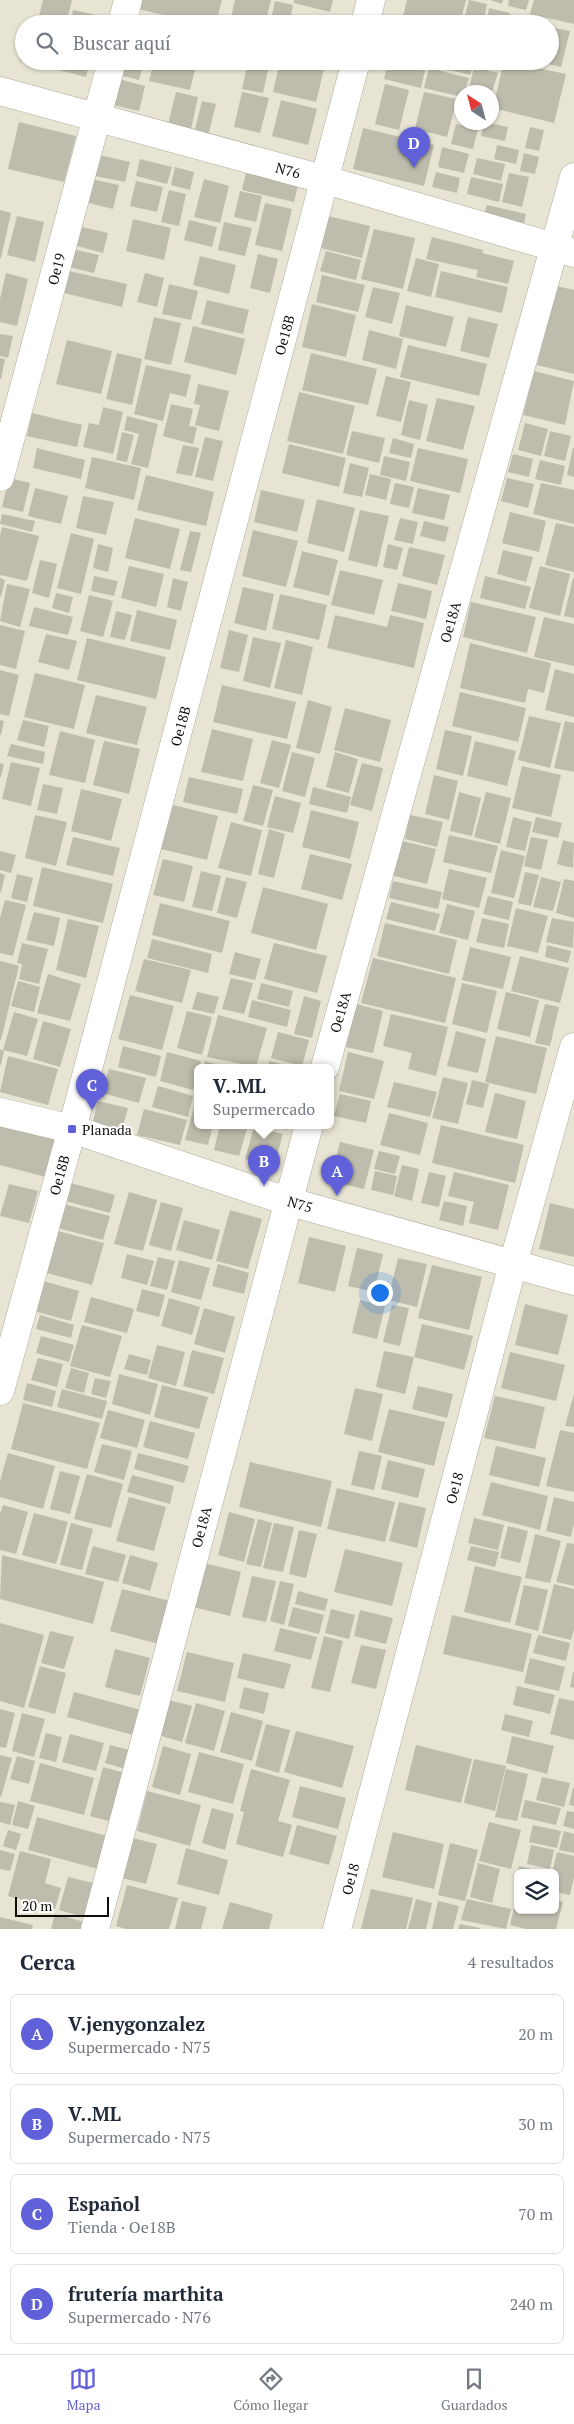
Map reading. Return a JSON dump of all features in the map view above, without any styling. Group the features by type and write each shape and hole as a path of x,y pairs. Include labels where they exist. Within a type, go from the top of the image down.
{"street":[{"path":"124,15 128,0"},
{"path":"367,15 371,0"},
{"name":"Oe19","path":"0,477 110,70"},
{"name":"Oe18B","path":"0,1390 72,1129 354,70"},
{"name":"N76","path":"0,91 326,180 565,250"},
{"name":"Oe18A","path":"326,1064 565,250 574,177"},
{"name":"Oe18","path":"337,1929 513,1264 574,1047"},
{"name":"N75","path":"0,1112 72,1129 287,1201 574,1281"},
{"name":"Oe18A","path":"95,1929 287,1201 308,1129"}],"building":[{"path":"43,0 72,0 68,15 39,15"},
{"path":"140,0 222,0 218,15 164,15 138,9"},
{"path":"235,0 271,0 267,15 231,15"},
{"path":"294,0 333,0 330,12 294,3"},
{"path":"407,0 466,0 462,15 403,15"},
{"path":"469,0 487,4 485,15 465,15"},
{"path":"490,0 503,0 502,4"},
{"path":"509,0 529,0 526,10 508,6"},
{"path":"534,0 574,0 574,24 559,21 559,15 530,14"},
{"path":"275,1 293,5 291,15 272,15"},
{"path":"489,8 510,13 510,15 488,15"},
{"path":"73,10 96,15 72,15"},
{"path":"559,29 570,31 561,67 559,67"},
{"path":"59,70 88,70 86,77"},
{"path":"120,70 142,70 139,80 119,75"},
{"path":"152,70 195,70 190,90 149,81"},
{"path":"246,70 268,70 263,93 242,89"},
{"path":"278,70 324,70 316,102 273,92"},
{"path":"386,70 425,71 421,88 384,79"},
{"path":"428,70 437,70 469,78 467,85 454,85 454,95 424,88"},
{"path":"450,70 471,70 470,75"},
{"path":"473,70 486,70 498,73 494,85 470,85"},
{"path":"502,70 547,70 566,74 554,123 499,109 498,85"},
{"path":"119,79 145,86 139,111 113,105"},
{"path":"385,84 409,90 399,130 375,124"},
{"path":"176,92 198,97 190,134 167,129"},
{"path":"242,92 269,98 260,133 234,127"},
{"path":"424,92 454,98 454,110 447,137 415,129"},
{"path":"281,100 317,109 308,145 272,136"},
{"path":"202,101 216,104 208,136 194,133"},
{"path":"19,122 76,136 64,182 8,169"},
{"path":"499,125 508,127 505,141 481,136 482,130 499,130"},
{"path":"530,127 544,130 539,151 525,148"},
{"path":"363,128 434,145 424,186 353,169"},
{"path":"454,130 478,130 473,149 451,144"},
{"path":"497,145 519,150 516,164 494,159"},
{"path":"442,147 469,154 464,173 438,167"},
{"path":"524,153 539,157 535,174 520,171"},
{"path":"100,155 130,162 125,182 95,176"},
{"path":"477,158 505,164 501,181 473,174"},
{"path":"140,159 172,167 167,184 136,176"},
{"path":"175,167 194,172 190,190 171,185"},
{"path":"247,169 299,181 294,202 242,190"},
{"path":"436,172 460,178 457,193 432,187"},
{"path":"509,173 529,177 522,207 502,202"},
{"path":"471,177 503,184 499,202 467,194"},
{"path":"91,179 119,185 113,209 85,202"},
{"path":"204,179 229,186 220,223 194,217"},
{"path":"136,181 163,187 157,212 130,206"},
{"path":"169,190 186,194 179,226 161,222"},
{"path":"240,191 262,196 256,222 234,217"},
{"path":"265,203 292,209 282,251 255,245"},
{"path":"487,205 526,214 524,223 484,214"},
{"path":"0,210 11,213 1,258 0,258"},
{"path":"17,216 44,222 35,262 7,255"},
{"path":"328,216 370,226 362,258 320,248"},
{"path":"133,219 171,228 164,260 126,251"},
{"path":"189,220 217,227 212,247 184,240"},
{"path":"224,222 252,228 245,256 218,250"},
{"path":"82,227 108,233 103,253 77,246"},
{"path":"374,229 415,238 403,289 361,279"},
{"path":"432,237 483,250 482,253 514,261 508,284 476,277 478,270 426,259"},
{"path":"72,249 99,255 94,273 68,267"},
{"path":"326,251 361,260 356,280 320,271"},
{"path":"258,254 278,259 270,293 250,288"},
{"path":"200,256 236,265 229,294 193,285"},
{"path":"416,258 439,264 431,297 407,291"},
{"path":"69,271 127,284 122,307 64,293"},
{"path":"441,271 508,287 502,313 435,297"},
{"path":"6,273 28,279 17,326 0,322 0,299"},
{"path":"145,273 164,278 157,307 137,302"},
{"path":"322,275 365,285 358,312 316,302"},
{"path":"169,284 198,291 191,320 162,314"},
{"path":"556,286 574,290 574,374 537,365"},
{"path":"373,287 400,293 392,324 365,317"},
{"path":"207,300 249,310 243,334 201,324"},
{"path":"312,304 356,315 346,357 302,347"},
{"path":"406,305 454,317 446,347 399,336"},
{"path":"154,317 181,323 171,365 144,359"},
{"path":"468,317 498,324 489,358 460,351"},
{"path":"193,326 245,339 236,375 184,362"},
{"path":"369,330 403,339 396,369 362,360"},
{"path":"0,334 13,336 8,358 0,356"},
{"path":"67,340 112,351 101,394 56,384"},
{"path":"408,345 487,364 479,396 400,377"},
{"path":"117,353 142,359 132,405 106,399"},
{"path":"311,353 377,369 368,405 302,390"},
{"path":"0,358 5,359 1,379 0,379"},
{"path":"146,365 191,375 186,397 170,393 163,421 134,414"},
{"path":"534,371 574,381 565,425 523,415"},
{"path":"386,376 411,382 401,422 376,416"},
{"path":"198,384 229,391 219,431 195,425 200,405 194,404"},
{"path":"299,392 355,406 343,454 287,441"},
{"path":"437,398 475,406 463,450 426,441"},
{"path":"409,400 428,405 420,440 401,435"},
{"path":"171,404 193,409 189,426 197,427 193,444 163,436"},
{"path":"103,407 123,412 113,454 83,447 89,423 99,425"},
{"path":"32,413 82,425 77,447 27,436"},
{"path":"127,416 158,424 148,468 131,464 139,434 124,430"},
{"path":"525,423 548,429 541,456 518,450"},
{"path":"352,431 385,438 379,463 346,455"},
{"path":"550,431 571,436 565,461 544,456"},
{"path":"122,432 134,435 127,462 116,460"},
{"path":"205,437 223,441 213,481 195,477"},
{"path":"393,438 414,444 411,458 389,453"},
{"path":"289,444 346,458 339,487 282,473"},
{"path":"183,445 199,448 192,476 176,473"},
{"path":"37,448 85,460 81,479 33,468"},
{"path":"418,448 468,459 460,493 410,481"},
{"path":"574,448 574,477 567,475"},
{"path":"513,454 533,459 529,477 508,472"},
{"path":"384,456 410,462 406,481 380,475"},
{"path":"92,457 141,468 134,500 85,488"},
{"path":"540,460 565,466 561,485 535,479"},
{"path":"350,463 369,468 362,497 343,493"},
{"path":"370,474 391,479 386,500 365,495"},
{"path":"146,475 214,492 206,526 137,510"},
{"path":"9,478 30,483 23,512 2,507"},
{"path":"507,478 534,484 528,508 501,501"},
{"path":"395,483 414,487 409,508 390,504"},
{"path":"541,483 574,490 574,524 533,514"},
{"path":"35,488 68,496 61,524 28,516"},
{"path":"418,488 450,495 444,520 412,513"},
{"path":"261,490 305,500 297,532 254,522"},
{"path":"83,496 114,502 106,535 76,528"},
{"path":"317,499 355,508 344,552 307,543"},
{"path":"360,510 389,516 377,567 348,560"},
{"path":"510,512 546,521 539,552 502,543"},
{"path":"2,514 35,521 32,532 0,524"},
{"path":"135,518 180,529 170,569 125,558"},
{"path":"400,518 418,522 413,544 394,540"},
{"path":"424,521 449,527 445,542 420,536"},
{"path":"556,523 574,527 574,572 545,565"},
{"path":"2,527 39,536 27,581 0,575 0,536"},
{"path":"253,530 298,541 286,587 242,576"},
{"path":"190,531 201,533 191,572 180,570"},
{"path":"71,533 94,539 81,594 57,588"},
{"path":"98,544 113,548 108,572 93,568"},
{"path":"388,544 403,548 397,570 383,567"},
{"path":"409,547 445,555 437,585 402,576"},
{"path":"503,550 533,557 526,582 497,574"},
{"path":"302,551 338,560 329,596 293,587"},
{"path":"40,560 57,564 49,598 32,593"},
{"path":"129,566 164,574 156,607 121,598"},
{"path":"540,566 570,574 560,616 529,608"},
{"path":"340,570 383,580 374,615 331,605"},
{"path":"94,576 118,581 114,596 91,591"},
{"path":"485,576 531,587 525,609 480,598"},
{"path":"0,578 5,580 1,597 0,596"},
{"path":"173,578 188,582 181,611 167,607"},
{"path":"574,578 574,618 564,616"},
{"path":"398,583 432,591 426,619 391,611"},
{"path":"7,584 30,589 20,627 0,621"},
{"path":"243,587 274,594 266,631 234,623"},
{"path":"56,593 73,597 69,613 52,608"},
{"path":"280,594 327,605 319,640 272,629"},
{"path":"89,595 113,601 103,637 80,631"},
{"path":"471,602 536,617 527,653 463,637"},
{"path":"34,607 73,617 68,635 29,626"},
{"path":"137,610 177,620 170,650 130,641"},
{"path":"116,611 132,615 125,640 110,637"},
{"path":"335,615 387,627 390,615 424,623 414,668 327,648"},
{"path":"544,617 574,624 574,666 534,657"},
{"path":"0,625 25,631 16,669 0,665"},
{"path":"229,630 248,635 239,672 220,668"},
{"path":"46,634 77,641 69,670 38,662"},
{"path":"253,637 281,643 270,688 243,681"},
{"path":"87,638 166,657 156,699 77,680"},
{"path":"286,640 313,647 302,695 274,688"},
{"path":"470,643 551,663 544,693 528,689 525,703 460,688"},
{"path":"555,669 574,674 574,717 545,710"},
{"path":"0,670 19,675 9,716 0,714"},
{"path":"35,673 85,685 74,729 24,717"},
{"path":"222,685 296,702 287,739 213,722"},
{"path":"460,692 526,708 518,742 452,726"},
{"path":"96,695 147,707 137,745 86,733"},
{"path":"308,700 332,707 320,754 296,748"},
{"path":"345,708 391,720 380,762 334,750"},
{"path":"529,716 561,723 550,768 518,760"},
{"path":"0,720 4,721 1,735 0,735"},
{"path":"23,720 49,726 44,747 17,740"},
{"path":"565,721 574,723 574,772 554,768"},
{"path":"212,729 253,739 243,781 201,772"},
{"path":"445,730 472,736 463,776 436,769"},
{"path":"60,731 95,740 85,783 49,775"},
{"path":"272,740 291,745 279,788 260,783"},
{"path":"104,741 140,749 129,794 93,785"},
{"path":"475,741 516,751 507,786 467,776"},
{"path":"11,744 45,752 43,764 7,756"},
{"path":"292,752 315,758 305,797 282,791"},
{"path":"335,752 358,759 349,793 326,787"},
{"path":"11,762 40,768 31,806 2,799"},
{"path":"0,763 4,764 1,777 0,777"},
{"path":"362,763 383,768 372,811 350,805"},
{"path":"522,766 561,775 551,817 512,808"},
{"path":"434,775 458,781 449,820 425,814"},
{"path":"189,777 243,789 237,814 183,802"},
{"path":"43,784 63,788 57,814 37,810"},
{"path":"253,785 273,790 263,826 243,821"},
{"path":"313,787 351,797 347,813 309,804"},
{"path":"81,789 122,799 111,841 71,831"},
{"path":"459,792 481,798 472,836 450,831"},
{"path":"486,792 511,798 500,844 474,837"},
{"path":"275,796 301,803 293,833 267,827"},
{"path":"173,805 218,816 207,860 161,849"},
{"path":"311,810 359,822 350,859 302,847"},
{"path":"35,815 67,822 56,866 25,858"},
{"path":"410,815 443,822 437,847 405,839"},
{"path":"513,817 532,822 525,851 506,847"},
{"path":"536,817 562,823 558,838 532,832"},
{"path":"231,822 262,830 251,876 218,868"},
{"path":"269,829 285,834 274,878 258,874"},
{"path":"449,835 498,846 491,873 443,862"},
{"path":"73,837 120,848 113,876 66,865"},
{"path":"531,837 548,840 541,870 524,866"},
{"path":"398,840 436,849 427,884 390,875"},
{"path":"563,840 574,843 573,868 557,864"},
{"path":"501,850 525,856 514,898 491,893"},
{"path":"0,851 16,855 11,873 0,870"},
{"path":"310,854 352,864 342,900 301,889"},
{"path":"163,859 193,866 184,902 153,895"},
{"path":"42,867 113,884 103,923 33,906"},
{"path":"449,869 487,878 479,908 442,899"},
{"path":"201,871 221,876 212,911 192,907"},
{"path":"525,872 539,875 531,906 518,903"},
{"path":"0,873 5,875 1,892 0,892"},
{"path":"17,874 33,878 27,902 11,898"},
{"path":"226,877 247,882 237,918 217,913"},
{"path":"541,877 561,882 553,911 533,907"},
{"path":"564,879 574,881 574,918 556,913"},
{"path":"393,881 442,892 438,909 389,898"},
{"path":"263,887 328,904 316,950 251,933"},
{"path":"488,896 513,902 509,920 483,914"},
{"path":"5,900 26,905 13,956 0,953 0,918"},
{"path":"391,902 440,914 435,931 386,919"},
{"path":"160,903 230,921 222,953 152,935"},
{"path":"447,904 475,911 468,940 439,933"},
{"path":"516,908 548,916 538,953 507,946"},
{"path":"34,912 60,918 54,946 26,940"},
{"path":"482,918 509,924 504,948 476,942"},
{"path":"552,918 574,922 573,948 546,942"},
{"path":"68,919 99,926 86,978 56,970"},
{"path":"385,923 457,940 449,974 377,956"},
{"path":"152,939 212,954 208,973 147,958"},
{"path":"22,943 48,949 39,984 19,979 22,964 17,963"},
{"path":"274,943 327,956 317,993 264,979"},
{"path":"547,945 571,951 568,963 545,957"},
{"path":"470,947 511,957 503,989 462,980"},
{"path":"235,952 261,959 255,980 229,974"},
{"path":"520,956 569,968 560,1003 511,991"},
{"path":"373,958 456,978 445,1023 361,1003"},
{"path":"144,959 191,970 182,1003 135,991"},
{"path":"0,961 19,966 1,1040 0,1040"},
{"path":"48,974 81,984 70,1021 37,1013"},
{"path":"231,978 253,983 244,1014 222,1009"},
{"path":"18,981 40,987 34,1012 11,1006"},
{"path":"261,983 293,991 289,1007 257,999"},
{"path":"462,983 497,991 487,1033 452,1024"},
{"path":"197,992 219,997 214,1014 192,1009"},
{"path":"506,992 539,1000 530,1037 497,1029"},
{"path":"130,995 174,1006 162,1050 118,1039"},
{"path":"304,996 321,1001 312,1038 294,1034"},
{"path":"252,1000 291,1010 287,1027 248,1017"},
{"path":"356,1004 383,1011 373,1053 346,1047"},
{"path":"545,1004 559,1007 550,1046 535,1043"},
{"path":"187,1011 212,1017 202,1055 177,1048"},
{"path":"14,1012 38,1019 27,1056 3,1050"},
{"path":"391,1014 448,1027 436,1076 408,1069 412,1053 383,1046"},
{"path":"218,1015 267,1028 257,1064 241,1064 207,1057"},
{"path":"43,1021 71,1029 60,1067 33,1059"},
{"path":"456,1031 486,1039 478,1073 447,1066"},
{"path":"278,1032 309,1040 303,1064 294,1064 271,1058"},
{"path":"496,1036 547,1048 536,1094 485,1082"},
{"path":"123,1046 161,1056 156,1077 118,1067"},
{"path":"0,1049 4,1051 1,1065 0,1065"},
{"path":"167,1052 201,1061 200,1064 194,1064 193,1090 160,1081"},
{"path":"348,1052 384,1061 374,1099 339,1091"},
{"path":"8,1056 58,1069 48,1105 0,1092"},
{"path":"205,1061 216,1064 204,1064"},
{"path":"269,1061 281,1064 268,1064"},
{"path":"109,1069 146,1078 139,1103 102,1093"},
{"path":"443,1077 468,1083 458,1124 432,1118"},
{"path":"472,1080 489,1084 483,1108 466,1104"},
{"path":"394,1082 437,1092 430,1117 387,1107"},
{"path":"158,1086 193,1096 188,1117 152,1107"},
{"path":"495,1093 526,1101 517,1139 485,1132"},
{"path":"340,1094 371,1101 366,1123 334,1116"},
{"path":"98,1101 128,1108 121,1132 92,1125"},
{"path":"194,1108 194,1129 212,1129 208,1145 185,1140"},
{"path":"144,1109 187,1120 180,1145 137,1135"},
{"path":"389,1113 428,1123 420,1155 380,1145"},
{"path":"0,1122 58,1137 46,1177 0,1165"},
{"path":"441,1125 524,1145 515,1183 432,1163"},
{"path":"219,1129 247,1129 239,1156 214,1150"},
{"path":"253,1129 283,1134 274,1166 245,1159"},
{"path":"340,1142 374,1150 364,1189 330,1181"},
{"path":"379,1151 400,1156 395,1174 374,1169"},
{"path":"402,1165 419,1169 412,1201 394,1196"},
{"path":"375,1171 397,1176 393,1195 371,1190"},
{"path":"429,1172 446,1176 439,1207 421,1203"},
{"path":"454,1172 509,1185 498,1230 469,1223 474,1202 448,1196"},
{"path":"67,1182 115,1195 110,1213 62,1200"},
{"path":"9,1184 38,1191 29,1223 0,1216"},
{"path":"129,1192 157,1200 143,1251 114,1244"},
{"path":"444,1201 467,1206 463,1226 439,1220"},
{"path":"161,1202 183,1208 171,1251 149,1245"},
{"path":"60,1203 110,1216 103,1240 54,1227"},
{"path":"550,1203 574,1209 574,1257 539,1249"},
{"path":"230,1210 262,1219 248,1269 216,1261"},
{"path":"184,1220 220,1230 212,1260 176,1250"},
{"path":"54,1230 104,1243 92,1285 43,1272"},
{"path":"309,1237 346,1246 335,1292 298,1283"},
{"path":"357,1248 383,1254 374,1292 348,1286"},
{"path":"127,1254 154,1261 147,1285 121,1278"},
{"path":"158,1257 175,1261 167,1290 150,1286"},
{"path":"398,1258 427,1264 417,1307 388,1300"},
{"path":"179,1260 210,1268 201,1300 171,1292"},
{"path":"218,1264 249,1273 244,1294 212,1286"},
{"path":"432,1265 482,1277 469,1330 418,1318"},
{"path":"43,1281 79,1291 71,1321 34,1311"},
{"path":"142,1289 165,1295 159,1317 136,1311"},
{"path":"91,1297 134,1309 127,1333 84,1322"},
{"path":"169,1298 200,1307 192,1335 161,1326"},
{"path":"360,1300 385,1306 377,1339 352,1333"},
{"path":"525,1304 568,1315 558,1355 515,1345"},
{"path":"392,1305 409,1308 400,1346 383,1342"},
{"path":"204,1308 235,1317 225,1353 194,1344"},
{"path":"40,1315 74,1325 71,1338 36,1329"},
{"path":"422,1324 473,1336 464,1370 414,1357"},
{"path":"82,1325 122,1336 110,1377 70,1366"},
{"path":"41,1336 74,1345 69,1362 36,1353"},
{"path":"157,1345 185,1352 176,1386 148,1378"},
{"path":"192,1350 224,1358 214,1394 183,1386"},
{"path":"384,1351 414,1357 405,1394 376,1387"},
{"path":"510,1352 565,1365 556,1401 501,1388"},
{"path":"129,1354 151,1360 147,1375 124,1369"},
{"path":"38,1358 63,1364 57,1387 31,1380"},
{"path":"71,1368 89,1373 84,1393 65,1388"},
{"path":"119,1374 158,1384 150,1415 112,1404"},
{"path":"95,1378 111,1381 106,1398 91,1394"},
{"path":"27,1383 56,1391 52,1407 23,1400"},
{"path":"162,1385 208,1397 199,1429 154,1417"},
{"path":"418,1386 453,1394 447,1418 412,1409"},
{"path":"355,1388 383,1394 372,1441 344,1434"},
{"path":"62,1389 107,1401 102,1419 57,1407"},
{"path":"574,1394 574,1427 565,1426"},
{"path":"495,1396 545,1407 535,1449 484,1438"},
{"path":"23,1403 100,1423 87,1469 11,1449"},
{"path":"389,1409 445,1422 434,1466 378,1452"},
{"path":"108,1410 145,1420 137,1448 100,1438"},
{"path":"150,1421 195,1433 188,1459 143,1447"},
{"path":"560,1430 574,1433 574,1492 546,1486"},
{"path":"102,1444 132,1451 124,1480 94,1472"},
{"path":"496,1446 546,1458 539,1487 489,1475"},
{"path":"359,1451 382,1456 374,1490 351,1485"},
{"path":"8,1453 55,1466 43,1509 0,1497 0,1481"},
{"path":"138,1453 189,1466 184,1483 134,1469"},
{"path":"388,1460 425,1469 418,1498 381,1489"},
{"path":"250,1462 332,1481 321,1527 239,1507"},
{"path":"60,1471 80,1476 70,1514 50,1509"},
{"path":"87,1474 123,1484 111,1528 74,1519"},
{"path":"132,1475 174,1486 170,1504 127,1492"},
{"path":"491,1482 548,1496 540,1530 482,1515"},
{"path":"337,1488 395,1502 385,1542 327,1529"},
{"path":"129,1497 166,1507 154,1551 116,1541"},
{"path":"554,1497 574,1502 574,1523 571,1537 546,1531"},
{"path":"399,1502 426,1508 417,1548 389,1541"},
{"path":"3,1505 28,1512 16,1554 0,1550 0,1514"},
{"path":"229,1512 255,1519 244,1562 218,1555"},
{"path":"34,1513 68,1522 56,1564 22,1555"},
{"path":"474,1518 504,1525 498,1550 468,1543"},
{"path":"258,1519 272,1523 261,1567 246,1564"},
{"path":"71,1523 93,1529 82,1570 60,1565"},
{"path":"274,1523 294,1527 283,1572 263,1568"},
{"path":"508,1526 528,1531 520,1563 500,1558"},
{"path":"299,1530 317,1534 306,1578 289,1574"},
{"path":"535,1534 561,1541 550,1583 525,1578"},
{"path":"567,1543 574,1544 574,1586 556,1582"},
{"path":"93,1546 126,1555 118,1582 85,1574"},
{"path":"471,1546 499,1552 495,1567 467,1560"},
{"path":"345,1549 403,1563 392,1606 334,1592"},
{"path":"2,1555 104,1582 93,1624 0,1599"},
{"path":"130,1555 158,1563 150,1591 122,1583"},
{"path":"204,1563 241,1572 230,1616 193,1607"},
{"path":"475,1566 522,1577 510,1623 464,1612"},
{"path":"252,1576 276,1581 266,1622 242,1617"},
{"path":"280,1581 294,1584 284,1625 270,1621"},
{"path":"554,1584 574,1589 574,1629 571,1640 542,1633"},
{"path":"524,1585 548,1590 538,1631 515,1625"},
{"path":"122,1589 178,1603 166,1646 110,1631"},
{"path":"298,1591 328,1599 325,1611 295,1604"},
{"path":"293,1607 324,1615 319,1634 288,1626"},
{"path":"331,1609 355,1615 349,1639 325,1633"},
{"path":"360,1610 393,1618 386,1644 354,1636"},
{"path":"452,1615 532,1634 523,1672 443,1654"},
{"path":"0,1623 44,1635 24,1708 0,1701"},
{"path":"280,1628 317,1637 311,1660 274,1651"},
{"path":"50,1631 74,1637 64,1669 41,1663"},
{"path":"538,1635 570,1643 566,1661 533,1653"},
{"path":"324,1636 343,1641 330,1692 311,1688"},
{"path":"361,1645 386,1650 376,1689 351,1683"},
{"path":"115,1649 150,1658 140,1696 105,1687"},
{"path":"187,1652 234,1663 225,1702 177,1691"},
{"path":"243,1653 291,1664 284,1689 237,1678"},
{"path":"530,1658 565,1667 559,1691 524,1683"},
{"path":"40,1666 66,1673 55,1714 28,1707"},
{"path":"574,1672 574,1688 570,1687"},
{"path":"517,1686 555,1695 550,1714 513,1705"},
{"path":"244,1687 269,1693 264,1714 239,1708"},
{"path":"74,1692 141,1710 133,1735 67,1717"},
{"path":"559,1698 574,1701 574,1740 550,1734"},
{"path":"168,1700 192,1706 182,1742 158,1735"},
{"path":"196,1703 225,1711 214,1751 185,1743"},
{"path":"0,1709 15,1713 6,1748 0,1747"},
{"path":"231,1712 263,1721 252,1761 220,1752"},
{"path":"22,1713 45,1719 34,1757 12,1751"},
{"path":"505,1714 533,1721 529,1737 501,1730"},
{"path":"266,1724 290,1730 279,1773 255,1766"},
{"path":"296,1731 354,1746 342,1788 284,1772"},
{"path":"46,1733 62,1737 56,1762 39,1758"},
{"path":"70,1734 104,1743 96,1771 62,1762"},
{"path":"512,1736 554,1746 547,1774 506,1763"},
{"path":"110,1745 137,1752 132,1771 105,1763"},
{"path":"416,1745 472,1759 461,1803 405,1790"},
{"path":"163,1746 191,1754 180,1795 152,1787"},
{"path":"199,1752 244,1764 233,1804 188,1792"},
{"path":"0,1755 12,1758 1,1797 0,1797"},
{"path":"17,1756 35,1761 29,1784 10,1779"},
{"path":"474,1759 506,1766 495,1811 464,1803"},
{"path":"40,1763 94,1778 84,1815 30,1801"},
{"path":"103,1767 133,1775 120,1824 90,1816"},
{"path":"251,1769 290,1780 278,1821 292,1825 283,1857 236,1844 244,1812 240,1811"},
{"path":"506,1769 528,1774 517,1821 495,1817"},
{"path":"542,1777 570,1783 564,1807 536,1800"},
{"path":"300,1786 346,1798 338,1829 292,1817"},
{"path":"574,1788 574,1806 569,1805"},
{"path":"147,1791 201,1805 190,1846 137,1831"},
{"path":"525,1800 561,1808 556,1825 521,1817"},
{"path":"18,1801 35,1806 28,1829 12,1825"},
{"path":"0,1802 15,1805 10,1825 0,1822"},
{"path":"212,1808 234,1814 225,1850 202,1843"},
{"path":"567,1811 574,1812 574,1829 563,1826"},
{"path":"37,1817 107,1836 98,1869 28,1850"},
{"path":"489,1822 521,1830 511,1869 479,1861"},
{"path":"297,1825 337,1836 329,1865 289,1854"},
{"path":"533,1825 561,1831 557,1848 529,1842"},
{"path":"8,1830 21,1834 16,1850 3,1846"},
{"path":"564,1831 574,1834 574,1853 559,1850"},
{"path":"393,1832 444,1844 434,1889 382,1877"},
{"path":"133,1838 157,1844 146,1884 122,1878"},
{"path":"450,1843 478,1850 465,1901 438,1895"},
{"path":"531,1845 554,1850 550,1869 527,1864"},
{"path":"186,1848 228,1860 219,1895 177,1884"},
{"path":"0,1850 15,1854 10,1871 0,1869"},
{"path":"20,1851 51,1859 45,1883 61,1888 55,1909 8,1896"},
{"path":"557,1852 574,1856 574,1877 570,1895 559,1893 559,1869 553,1869"},
{"path":"478,1863 500,1869 492,1903 470,1897"},
{"path":"519,1866 532,1869 518,1869"},
{"path":"68,1877 93,1883 84,1917 59,1910"},
{"path":"127,1885 178,1898 169,1929 126,1929 116,1926"},
{"path":"371,1889 413,1898 406,1929 361,1929"},
{"path":"416,1899 432,1903 426,1929 408,1929"},
{"path":"467,1899 511,1909 506,1929 461,1920"},
{"path":"182,1901 207,1907 201,1929 175,1929"},
{"path":"438,1901 459,1906 453,1929 432,1929"},
{"path":"559,1901 563,1902 556,1929 526,1929 510,1925 514,1908 514,1914 559,1914"},
{"path":"230,1902 273,1914 269,1929 222,1929"},
{"path":"55,1914 84,1922 82,1929 51,1929"},
{"path":"0,1917 33,1925 32,1929 0,1929"},
{"path":"460,1924 480,1928 480,1929 458,1929"}],"place":[{"name":"frutería marthita","path":"414,168"},
{"name":"Español","path":"92,1110"},
{"name":"Planada","path":"72,1129"},
{"name":"V..ML","path":"264,1186"},
{"name":"V.jenygonzalez","path":"337,1196"}]}
